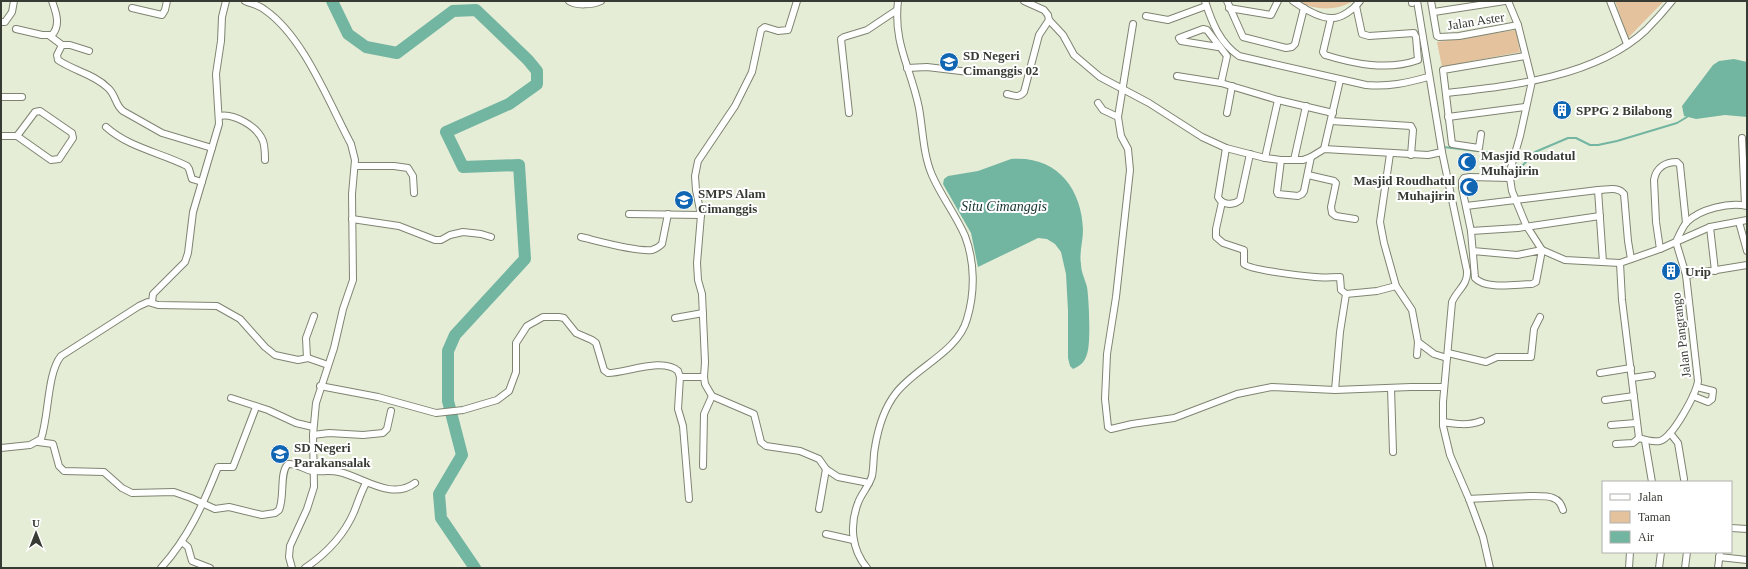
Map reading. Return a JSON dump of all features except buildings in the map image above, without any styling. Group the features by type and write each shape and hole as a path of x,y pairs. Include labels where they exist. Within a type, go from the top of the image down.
{"street":[{"path":"1,22 5,22 9,18 14,1"},
{"path":"50,36 55,31 57,23 57,14 52,1"},
{"path":"132,8 162,15 165,12 167,1"},
{"path":"152,302 153,294 186,259 193,212 218,128 219,116 216,74 222,41 222,17 226,1"},
{"path":"246,1 261,7 271,14 304,54 352,144 354,152 352,219 354,280 343,309 316,403 313,427 314,487 312,496 289,549 289,557 292,568"},
{"path":"569,1 574,3 591,4 601,1"},
{"path":"797,1 788,30 778,32 765,27 761,30 752,72 736,106 698,161 695,176 701,214 697,263 698,280 702,294 705,384 712,396 754,414 757,421 761,442 766,446 789,449 812,456 820,459 826,469 838,478 869,483"},
{"path":"867,568 857,553 854,540 854,516 858,503 869,483 879,429 891,400 908,379 940,355 961,333 967,321 972,292 973,275 967,245 960,227 938,189 928,162 918,106 899,43 897,10 898,1"},
{"path":"1024,1 1044,10 1048,15 1049,20 1059,29 1074,55 1100,77 1149,102 1202,137 1226,148 1265,158 1281,160 1294,160 1311,157 1324,149 1428,155 1442,152"},
{"path":"1227,1 1244,38 1286,48 1292,47 1295,44 1304,8"},
{"path":"1229,8 1271,16 1278,1"},
{"path":"1293,1 1304,8 1331,18 1340,16 1358,3 1362,34 1369,36 1414,33 1416,37 1418,60 1394,64 1361,65 1325,56 1323,52 1331,18"},
{"path":"1431,1 1434,12 1505,1"},
{"path":"1508,1 1518,25 1532,81 1525,107 1520,136 1510,171 1510,178 1512,191 1526,225 1542,250 1565,260 1620,263 1660,249 1710,228 1747,220"},
{"path":"1610,1 1627,44"},
{"path":"1446,94 1532,81 1574,70 1599,61 1645,31 1672,1"},
{"path":"1414,2 1442,152 1467,271 1466,281 1454,296 1452,302 1444,387 1443,422 1450,455 1470,499 1483,537 1490,568"},
{"path":"1146,16 1168,20 1206,3 1217,38 1218,47"},
{"path":"849,113 841,40 844,37 867,30 897,10"},
{"name":"Jalan Aster","path":"1434,12 1437,36 1443,37 1459,36 1518,25"},
{"path":"1007,94 1017,96 1024,92 1038,35 1049,20"},
{"path":"1133,24 1124,90 1118,118 1121,136 1128,149 1130,170 1116,297 1107,354 1105,399 1108,427 1111,429 1132,424 1174,418 1237,394 1272,387 1334,390 1444,387"},
{"path":"16,29 50,36 62,45 70,45 89,51"},
{"path":"1221,83 1227,56 1218,47 1181,41 1179,38 1203,29 1207,30 1239,56 1340,80 1382,86 1402,84 1428,77"},
{"path":"62,45 57,55 58,60 101,82 113,93 118,107 123,111 162,133 212,148"},
{"path":"1481,134 1479,148 1452,144 1443,70 1525,56"},
{"path":"907,68 928,67 969,72 985,70 996,71"},
{"path":"1177,76 1221,83 1278,100 1333,113"},
{"path":"1324,149 1340,80"},
{"path":"1227,113 1232,86"},
{"path":"1,97 22,97"},
{"path":"1265,158 1278,100"},
{"path":"1098,103 1103,110 1118,118"},
{"path":"1294,160 1306,106"},
{"path":"1448,117 1525,107"},
{"path":"1,136 17,136 51,160 59,159 73,138 72,133 40,111 35,112 17,136"},
{"path":"219,116 231,115 251,127 259,134 264,145 265,160"},
{"path":"1331,121 1411,126 1413,130 1411,154"},
{"path":"106,127 114,135 129,143 187,166 192,179 202,182"},
{"path":"1676,242 1686,223 1698,214 1730,205 1746,205 1742,138"},
{"path":"1226,148 1218,195 1220,201 1216,237 1223,243 1244,250 1244,262 1246,266 1265,271 1316,277 1340,278 1341,290 1346,294 1377,292 1396,286"},
{"path":"1220,201 1232,204 1240,200 1250,154"},
{"path":"1390,154 1380,222 1384,243 1396,286 1412,310 1418,342 1418,355"},
{"path":"1281,160 1277,192 1278,194 1298,196 1302,194 1308,175 1311,157"},
{"path":"1660,249 1656,222 1654,180 1659,168 1666,163 1677,162 1680,165 1686,223"},
{"path":"354,166 394,166 408,168 413,176 414,193"},
{"path":"1308,175 1334,181 1336,183 1331,207 1332,213 1336,216 1355,220"},
{"path":"1510,178 1470,177 1464,178 1462,181 1462,188 1471,232 1475,278 1479,283 1489,285 1532,284 1536,282 1542,250"},
{"path":"1466,206 1598,190 1620,190 1624,194 1631,259"},
{"path":"1598,190 1603,262"},
{"path":"629,214 701,214"},
{"path":"581,237 632,248 652,250 660,247 662,244 668,214"},
{"path":"1471,232 1500,230 1526,225 1600,216"},
{"path":"352,219 399,226 435,240 441,240 450,235 463,232 491,237"},
{"path":"1739,222 1747,251"},
{"path":"1710,228 1714,271"},
{"name":"Jalan Pangrango","path":"1670,433 1693,396 1698,381 1686,275 1676,242"},
{"path":"1473,251 1517,255 1542,250"},
{"path":"1616,444 1633,444 1638,436 1622,300 1620,263"},
{"path":"1686,275 1747,265"},
{"path":"1334,390 1340,332 1346,294"},
{"path":"38,442 42,437 51,384 60,357 81,342 139,306 152,302 158,305 219,306 240,319 272,353 280,357 294,359 307,358 328,365"},
{"path":"675,318 703,313"},
{"path":"307,358 306,338 314,316"},
{"path":"320,386 378,397 436,413 448,413 463,410 497,400 509,391 516,372 516,343 526,326 543,317 564,318 576,333 592,340 598,348 604,370 608,373 648,366 673,367 678,371 680,377 678,402 680,416 684,426 689,499"},
{"path":"1418,342 1434,354 1486,362 1497,357 1531,357 1534,329 1540,317"},
{"path":"1600,373 1631,368"},
{"path":"1632,378 1652,375"},
{"path":"680,377 704,376"},
{"path":"1693,396 1708,402 1712,399 1713,391 1697,387"},
{"path":"1391,388 1393,452"},
{"path":"703,466 704,414 712,396"},
{"path":"1605,400 1634,396"},
{"path":"230,398 296,423 313,427"},
{"path":"160,568 182,542 204,504 218,467 232,468 237,461 256,407"},
{"path":"313,435 329,433 363,435 383,433 387,429 391,411"},
{"path":"1443,422 1455,424 1481,421"},
{"path":"1611,425 1636,423"},
{"path":"1638,436 1645,440 1661,440 1670,433 1678,443 1684,479"},
{"path":"1645,440 1652,481"},
{"path":"1,448 20,447 38,442 53,444 59,466 64,471 104,472 122,488 132,493 174,492 215,509 229,507 257,514 275,513 280,510 286,465 294,464 313,471 337,471 366,483 388,489 400,489 416,483"},
{"path":"818,509 826,469"},
{"path":"305,568 326,552 338,539 351,518 366,483"},
{"path":"1470,499 1535,496 1552,497 1558,500 1563,510"},
{"path":"1732,528 1747,529"},
{"path":"826,534 854,540"},
{"path":"182,542 188,547 192,561 210,568"},
{"path":"1629,568 1630,553"},
{"path":"1659,568 1661,553"},
{"path":"1685,568 1687,553"},
{"path":"1718,568 1719,555 1747,560"}],"green space":[{"path":"1297,1 1354,1 1340,7 1319,8"},
{"path":"1615,1 1664,1 1628,38"},
{"path":"1516,30 1520,52 1442,67 1437,42"}],"water":[{"path":"1734,59 1747,62 1747,117 1725,115 1696,119 1684,116 1682,106 1713,65 1719,61"},
{"name":"Situ Cimanggis","path":"1011,159 1027,159 1041,162 1053,169 1064,177 1072,188 1078,201 1083,230 1081,260 1088,293 1089,332 1086,357 1078,367 1073,369 1070,366 1068,358 1066,274 1061,252 1055,244 1047,239 1038,238 978,267 971,233 943,184 944,179 948,176 978,171"}],"waterway":[{"path":"332,1 348,34 366,47 397,53 453,11 476,10 528,60 537,71 537,84 509,104 446,132 463,167 519,165 525,259 455,335 448,351 448,401 462,455 439,494 441,518 475,568"},
{"path":"1515,165 1523,165 1535,152 1568,138 1576,138 1590,145 1598,145 1617,141 1677,123 1687,117"},
{"path":"1443,147 1486,152 1511,159"}],"place":[{"name":"SD Negeri Cimanggis 02","path":"949,62"},
{"name":"SPPG 2 Bilabong","path":"1562,110"},
{"name":"Masjid Roudatul Muhajirin","path":"1467,162"},
{"name":"Masjid Roudhatul Muhajirin","path":"1469,187"},
{"name":"SMPS Alam Cimanggis","path":"684,200"},
{"name":"Urip","path":"1671,271"},
{"name":"SD Negeri Parakansalak","path":"280,454"}]}
